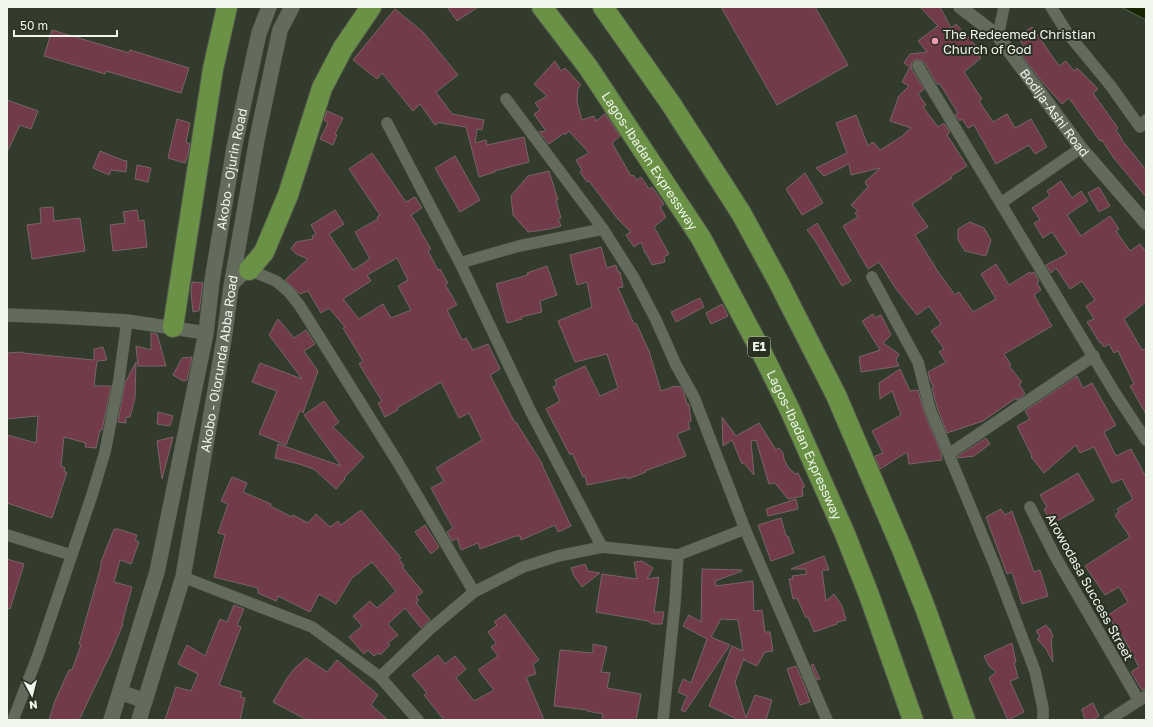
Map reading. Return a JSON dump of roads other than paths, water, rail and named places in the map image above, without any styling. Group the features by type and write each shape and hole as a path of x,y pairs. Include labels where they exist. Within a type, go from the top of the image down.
{"highway":[{"path":"173,327 213,69 227,7"},
{"path":"249,270 264,252 288,195 322,88 343,48 371,7"},
{"name":"Lagos-Ibadan Expressway","path":"542,7 592,73 701,238 761,351 790,410 845,534 869,595 913,720"},
{"path":"603,7 671,104 741,212 836,395 926,610 965,720"}],"main road":[{"name":"Akobo - Ojurin Road","path":"206,333 212,281 234,148 259,33 269,7"},
{"name":"Akobo - Olorunda Abba Road","path":"139,720 183,577 257,140 280,30 292,7"},
{"name":"Akobo - Olorunda Abba Road","path":"111,720 157,572 206,333"},
{"path":"120,692 145,700"}],"street":[{"name":"Bodija-Ashi Road","path":"960,7 998,36 1081,148 1146,222"},
{"path":"998,36 1004,7"},
{"path":"1051,7 1068,34 1110,85 1140,127 1146,120"},
{"path":"918,66 1115,393 1146,440"},
{"path":"506,99 604,229 634,278 656,320 676,365 694,397 745,529 826,720"},
{"path":"387,123 460,263 531,412 602,547"},
{"path":"1001,203 1081,148"},
{"path":"460,263 519,246 604,229"},
{"path":"231,287 249,270 276,281 289,292 300,306 397,460 474,592"},
{"path":"872,277 918,362 930,409 995,566 1034,670 1043,708 1043,720"},
{"path":"7,315 127,321 206,333"},
{"path":"13,720 38,655 92,495 106,445 120,380 127,321"},
{"path":"949,454 1094,356"},
{"name":"Arowodasa Success Street","path":"1030,507 1055,556 1142,698"},
{"path":"380,677 430,629 474,592 523,567 558,556 602,547 678,555 745,529"},
{"path":"7,535 71,555"},
{"path":"663,720 675,604 678,555"},
{"path":"183,577 312,626 380,677 418,720"},
{"path":"1109,720 1142,698"}],"place":[{"name":"The Redeemed Christian Church of God","path":"935,41"}]}
